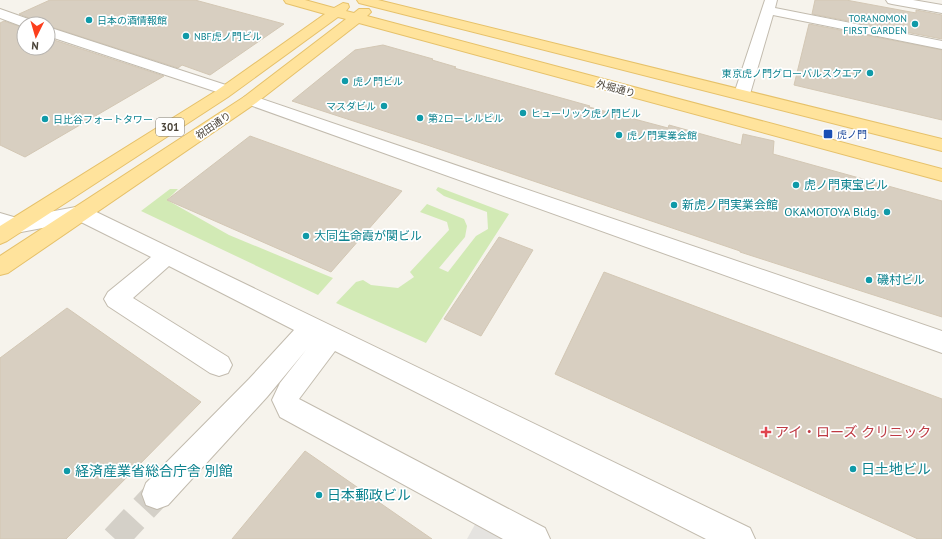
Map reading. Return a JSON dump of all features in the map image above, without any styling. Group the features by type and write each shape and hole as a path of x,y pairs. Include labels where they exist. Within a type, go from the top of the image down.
{"main road":[{"name":"外堀通り","path":"290,0 942,176"},
{"name":"祝田通り","path":"5,228 226,90 352,0"},
{"name":"祝田通り","path":"0,267 250,100 357,18 372,1"},
{"path":"372,1 942,145"}],"street":[{"path":"892,0 913,2 942,9"},
{"path":"742,94 769,5 942,46"},
{"path":"1,7 16,16"},
{"path":"56,34 226,90"},
{"path":"250,100 942,342"},
{"path":"5,228 81,213 739,539"},
{"path":"167,256 116,299 219,366"},
{"path":"157,494 258,388 321,332"},
{"path":"321,332 285,400 289,408 534,539"}],"green space":[{"path":"438,187 509,214 426,343 336,303 356,282 363,280 371,285 398,288 414,277 410,272 449,230 447,222 420,212 427,204 464,219 467,226 465,237 439,268 448,272 476,236 488,229 487,212 444,196 436,190"},
{"path":"170,189 178,189 167,200 229,235 333,278 318,295 141,211"}],"shaded area":[{"path":"478,519 508,539 467,539"}],"building":[{"name":"NBF虎ノ門ビル","path":"50,0 195,0 284,24 210,75 182,65 178,68 56,29 56,16 24,16 19,14"},
{"name":"TORANOMON FIRST GARDEN","path":"815,0 846,0 916,13 916,10 942,15 942,39 812,14"},
{"name":"日比谷フォートタワー","path":"4,21 16,25 16,56 56,56 56,41 164,76 25,157 0,145 0,23"},
{"name":"東京虎ノ門グローバルスクエア","path":"809,24 942,50 942,120 794,85"},
{"path":"383,45 456,67 454,68 668,128 669,125 741,145 743,134 774,141 773,154 942,201 942,317 740,252 427,145 292,101 355,50"},
{"name":"大同生命霞が関ビル","path":"250,136 402,191 331,272 167,200"},
{"path":"499,237 533,250 481,336 444,319"},
{"name":"日土地ビル","path":"604,272 942,399 942,539 918,539 555,374"},
{"name":"経済産業省総合庁舎 別館","path":"67,308 201,402 66,539 0,539 0,358"},
{"name":"日本郵政ビル","path":"305,451 432,539 232,539"}],"tunnel":[{"path":"115,539 157,494"}],"place":[{"name":"日本の酒情報館","path":"89,20"},
{"name":"TORANOMON FIRST GARDEN","path":"915,24"},
{"name":"NBF虎ノ門ビル","path":"186,36"},
{"name":"東京虎ノ門グローバルスクエア","path":"870,73"},
{"name":"虎ノ門ビル","path":"345,81"},
{"name":"マスダビル","path":"384,106"},
{"name":"ヒューリック虎ノ門ビル","path":"523,113"},
{"name":"第2ローレルビル","path":"420,118"},
{"name":"日比谷フォートタワー","path":"45,119"},
{"name":"虎ノ門","path":"828,134"},
{"name":"虎ノ門実業会館","path":"619,135"},
{"name":"虎ノ門東宝ビル","path":"796,185"},
{"name":"新虎ノ門実業会館","path":"674,205"},
{"name":"OKAMOTOYA Bldg.","path":"887,212"},
{"name":"大同生命霞が関ビル","path":"306,236"},
{"name":"磯村ビル","path":"869,280"},
{"name":"アイ・ローズ クリニック","path":"766,432"},
{"name":"日土地ビル","path":"853,469"},
{"name":"経済産業省総合庁舎 別館","path":"67,471"},
{"name":"日本郵政ビル","path":"319,495"}]}
